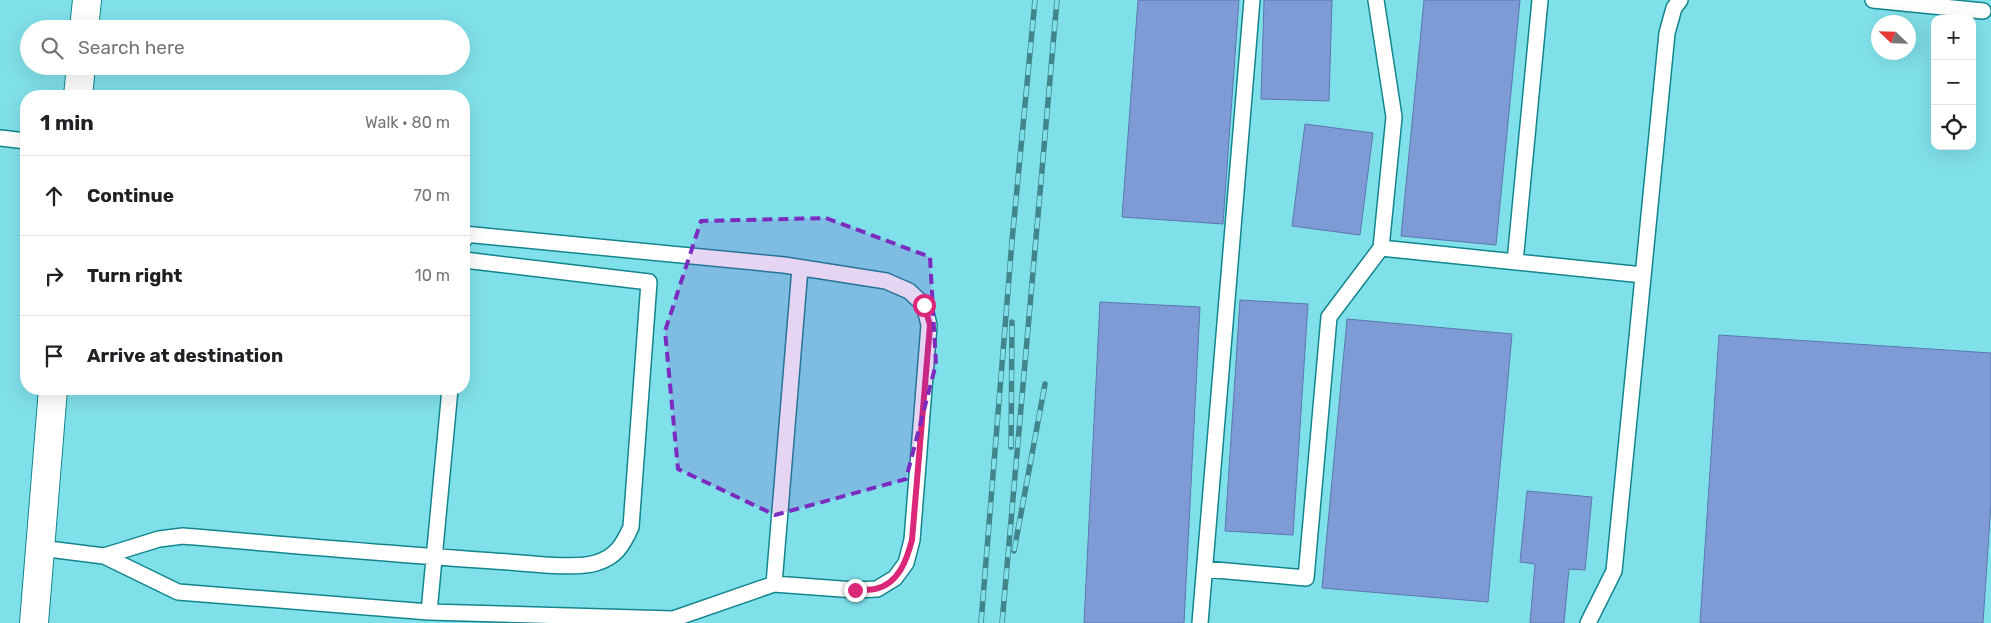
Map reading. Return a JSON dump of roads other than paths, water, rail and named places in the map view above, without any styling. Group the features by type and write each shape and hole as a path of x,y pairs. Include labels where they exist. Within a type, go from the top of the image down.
{"street":[{"path":"85,20 87,0"},
{"path":"79,90 80,75"},
{"path":"34,623 53,395"}],"lane":[{"path":"1200,623 1252,0"},
{"path":"1204,569 1306,578 1330,317 1381,248 1394,117 1376,0"},
{"path":"1515,262 1540,0"},
{"path":"1588,623 1614,571 1667,33 1674,8 1680,0"},
{"path":"1873,0 1983,11"},
{"path":"0,138 20,140"},
{"path":"40,548 104,556 178,592 429,612 673,619 774,584 855,590 877,589 895,578 906,563 912,540 930,325 924,305 909,292 886,281 800,268 470,235"},
{"path":"1381,248 1643,275"},
{"path":"104,556 159,539 183,536 568,566 594,564 612,557 623,545 631,526 650,282 470,261"},
{"path":"774,584 800,268"},
{"path":"429,612 449,395"}],"railway":[{"path":"981,623 1012,241 1035,0"},
{"path":"1002,623 1057,0"},
{"path":"1011,447 1012,322"},
{"path":"1014,551 1045,384"}]}
